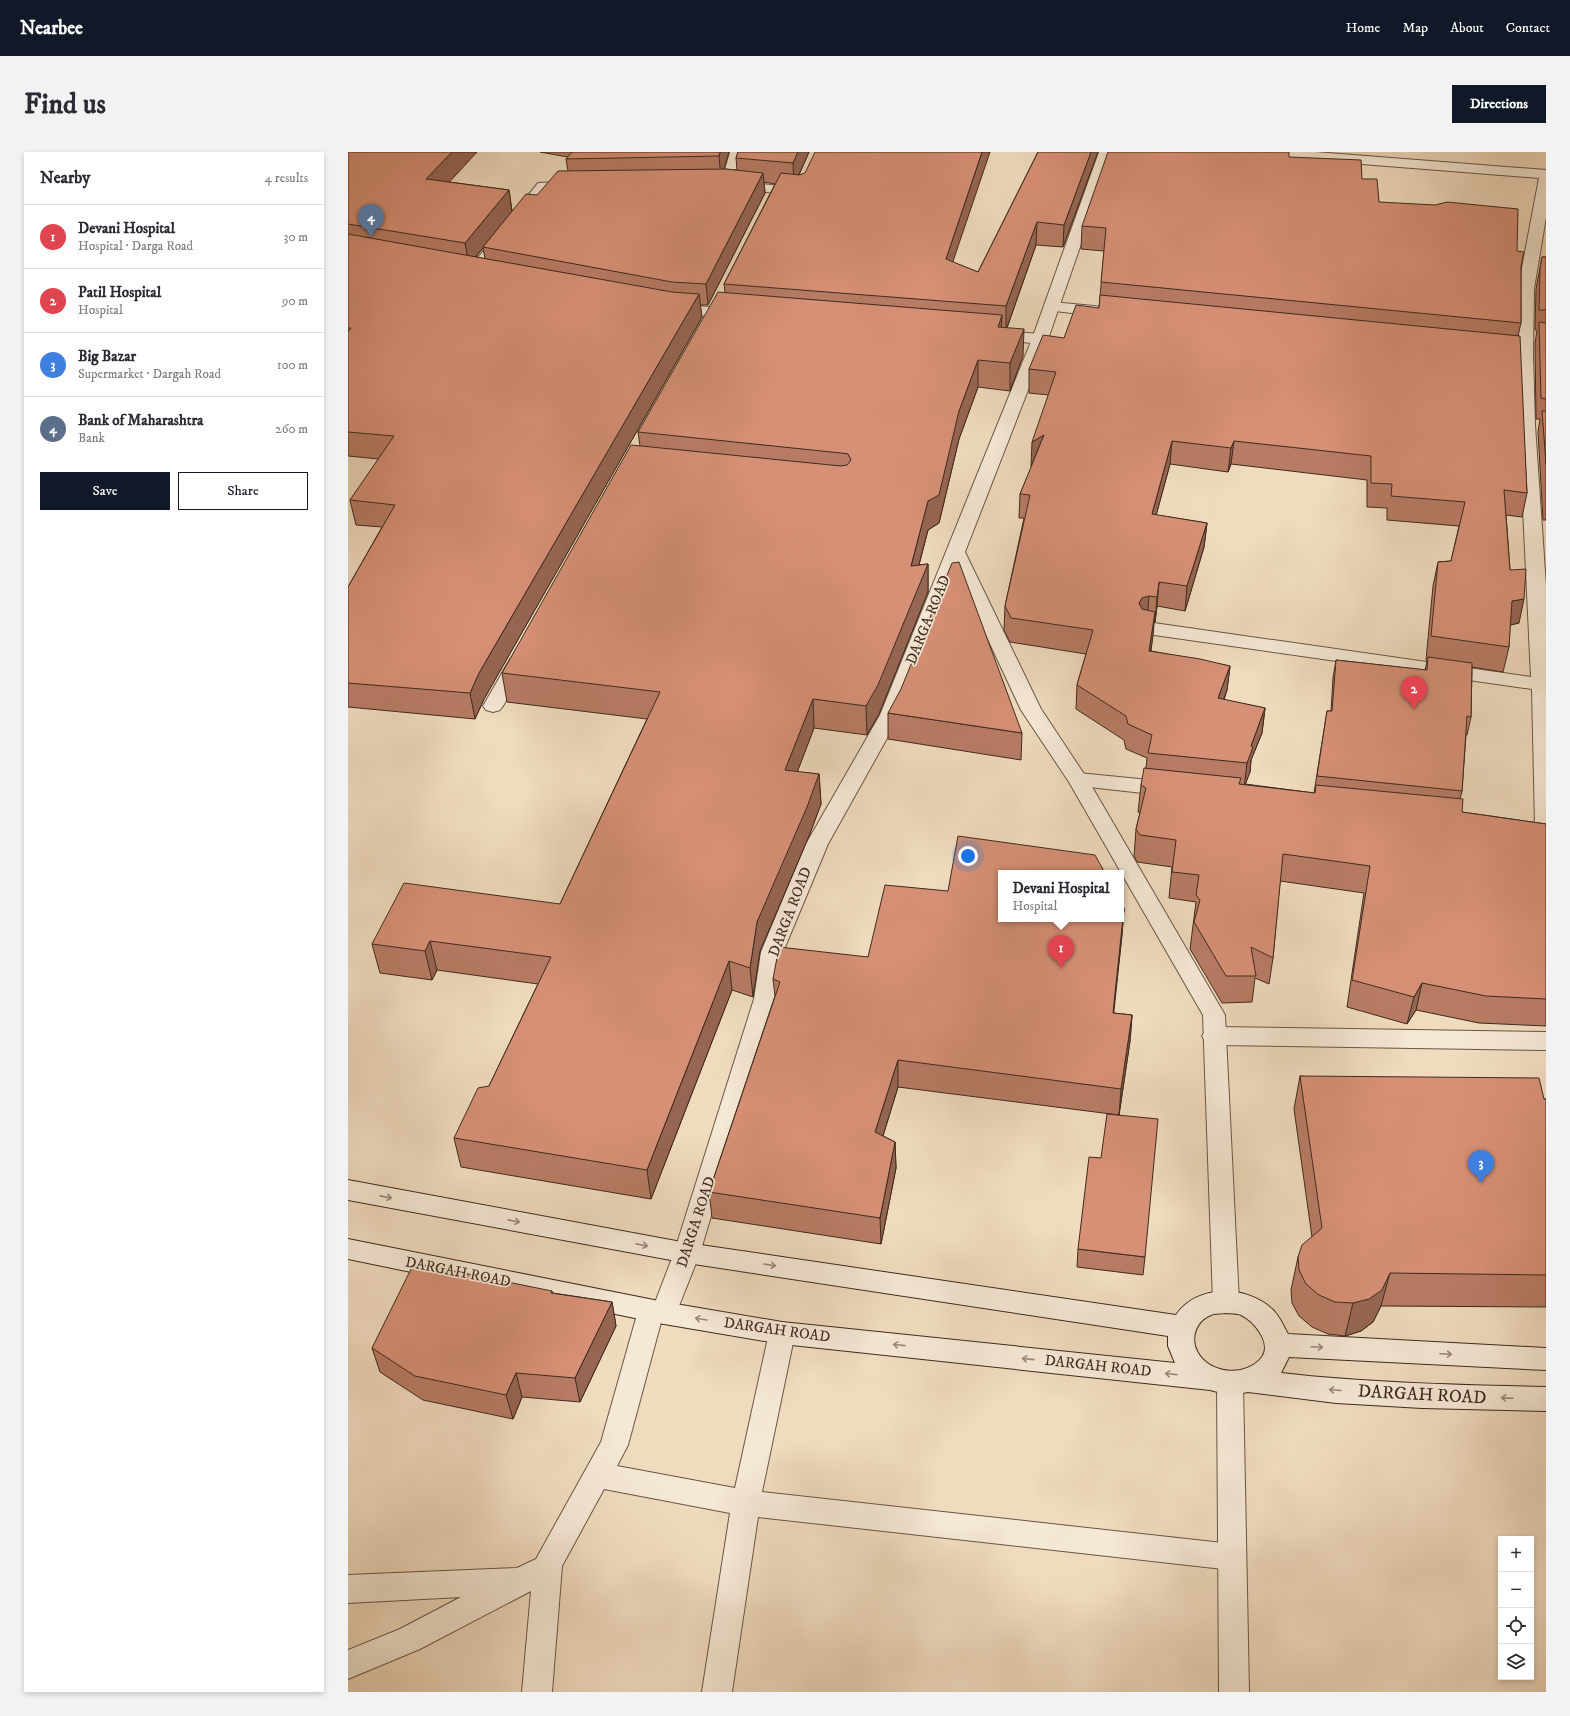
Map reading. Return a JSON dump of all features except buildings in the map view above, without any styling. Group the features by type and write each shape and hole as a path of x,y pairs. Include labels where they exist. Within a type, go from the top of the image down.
{"street":[{"path":"728,184 737,152"},
{"name":"DARGA ROAD","path":"548,1564 614,1445 658,1312 687,1253 765,999 772,952 817,844 890,715 1040,339 1106,152"},
{"path":"1261,152 1356,155 1546,175 1543,214 1534,275 1526,288 1532,336 1517,354 1533,425 1540,530 1543,677 1540,826"},
{"path":"712,185 728,184 792,191"},
{"path":"474,272 543,186 589,185"},
{"path":"769,203 776,189"},
{"path":"458,270 489,275"},
{"path":"658,306 754,316"},
{"path":"1052,307 1115,313"},
{"path":"977,334 1040,339"},
{"path":"956,552 1031,710 1078,780 1214,1014 1226,1302"},
{"path":"1147,628 1543,677"},
{"path":"493,706 528,644"},
{"path":"1078,780 1189,791"},
{"path":"1214,1036 1546,1041"},
{"path":"348,1190 687,1253 1183,1326"},
{"name":"DARGAH ROAD","path":"348,1249 658,1312 782,1333 1336,1391 1422,1396 1546,1399"},
{"path":"1226,1302 1245,1305 1262,1315 1273,1329 1278,1346 1274,1361 1264,1374 1230,1381 1195,1369 1185,1356 1181,1341 1183,1326 1192,1313 1207,1304 1226,1302"},
{"path":"717,1692 746,1503 782,1333"},
{"path":"1278,1346 1546,1359"},
{"path":"1230,1381 1234,1692"},
{"path":"597,1475 746,1503 1232,1557"},
{"path":"348,1664 410,1639 546,1568 548,1564"},
{"path":"537,1692 548,1564"},
{"path":"348,1589 522,1580"}],"place":[{"name":"Bank of Maharashtra","path":"371,237"},
{"name":"Patil Hospital","path":"1414,709"},
{"name":"Devani Hospital","path":"1061,968"},
{"name":"Big Bazar","path":"1481,1183"}]}
